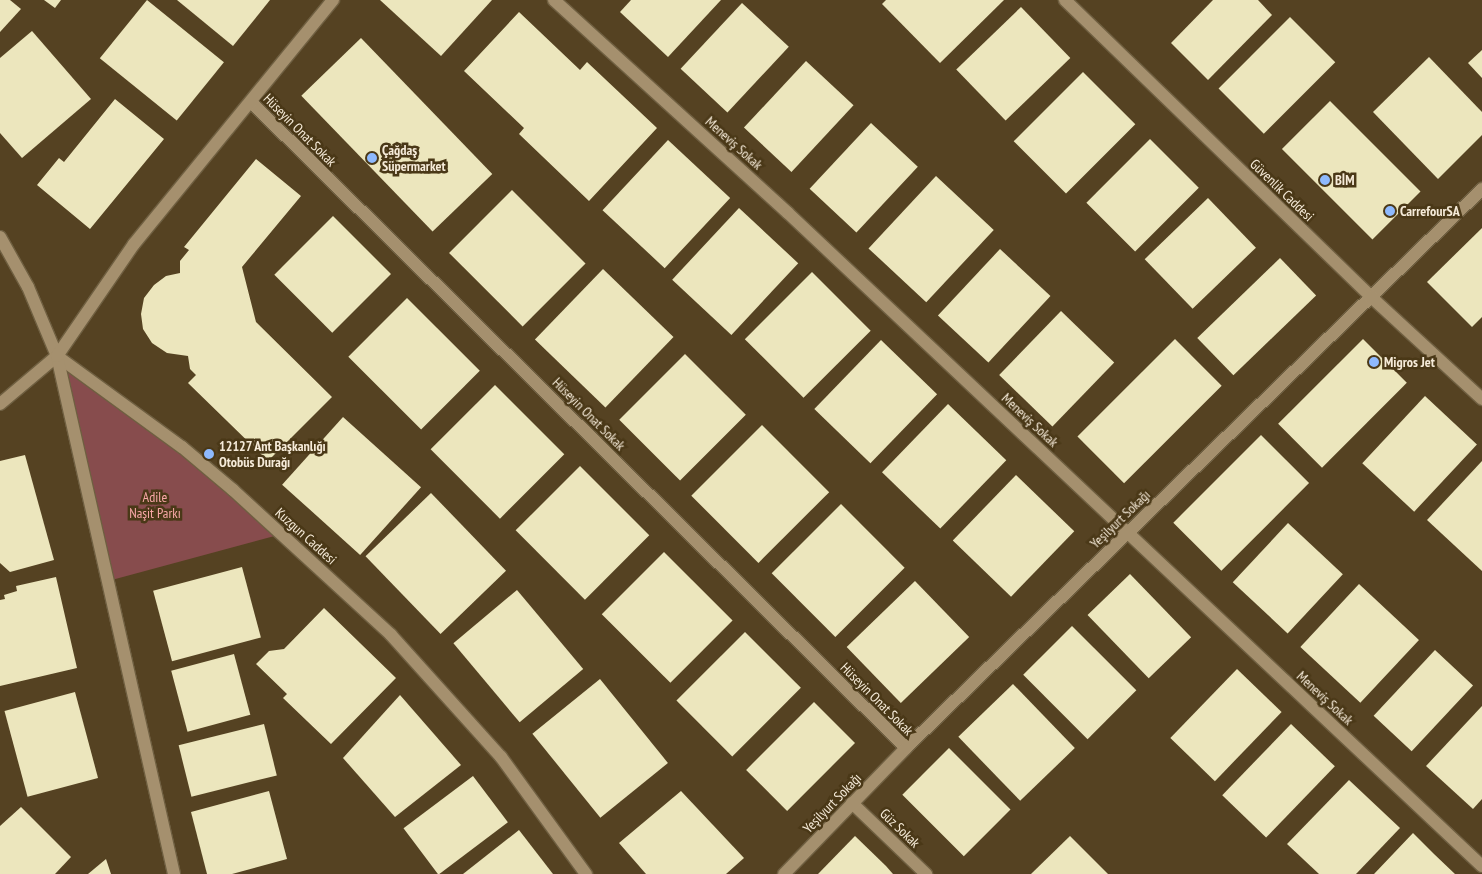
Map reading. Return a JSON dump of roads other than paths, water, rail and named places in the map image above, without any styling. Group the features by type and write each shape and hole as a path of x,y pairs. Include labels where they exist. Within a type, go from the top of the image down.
{"street":[{"path":"0,404 57,356 134,244 333,0"},
{"name":"Meneviş Sokak","path":"554,0 780,206 1482,866"},
{"name":"Güvenlik Caddesi","path":"1065,0 1370,296 1482,399"},
{"name":"Hüseyin Onat Sokak","path":"251,102 906,748"},
{"name":"Yeşilyurt Sokağı","path":"784,874 906,748 1482,189"},
{"path":"0,237 28,287 57,356 174,874"},
{"name":"Kuzgun Caddesi","path":"57,356 204,466 391,635 501,757 586,874"},
{"name":"Güz Sokak","path":"852,803 926,874"}],"place":[{"name":"Çağdaş Süpermarket","path":"372,158"},
{"name":"BİM","path":"1325,180"},
{"name":"CarrefourSA","path":"1390,211"},
{"name":"Migros Jet","path":"1374,362"},
{"name":"12127 Ant Başkanlığı Otobüs Durağı","path":"209,454"}],"park label":[{"name":"Adile Naşit Parkı","path":"155,506"}]}
